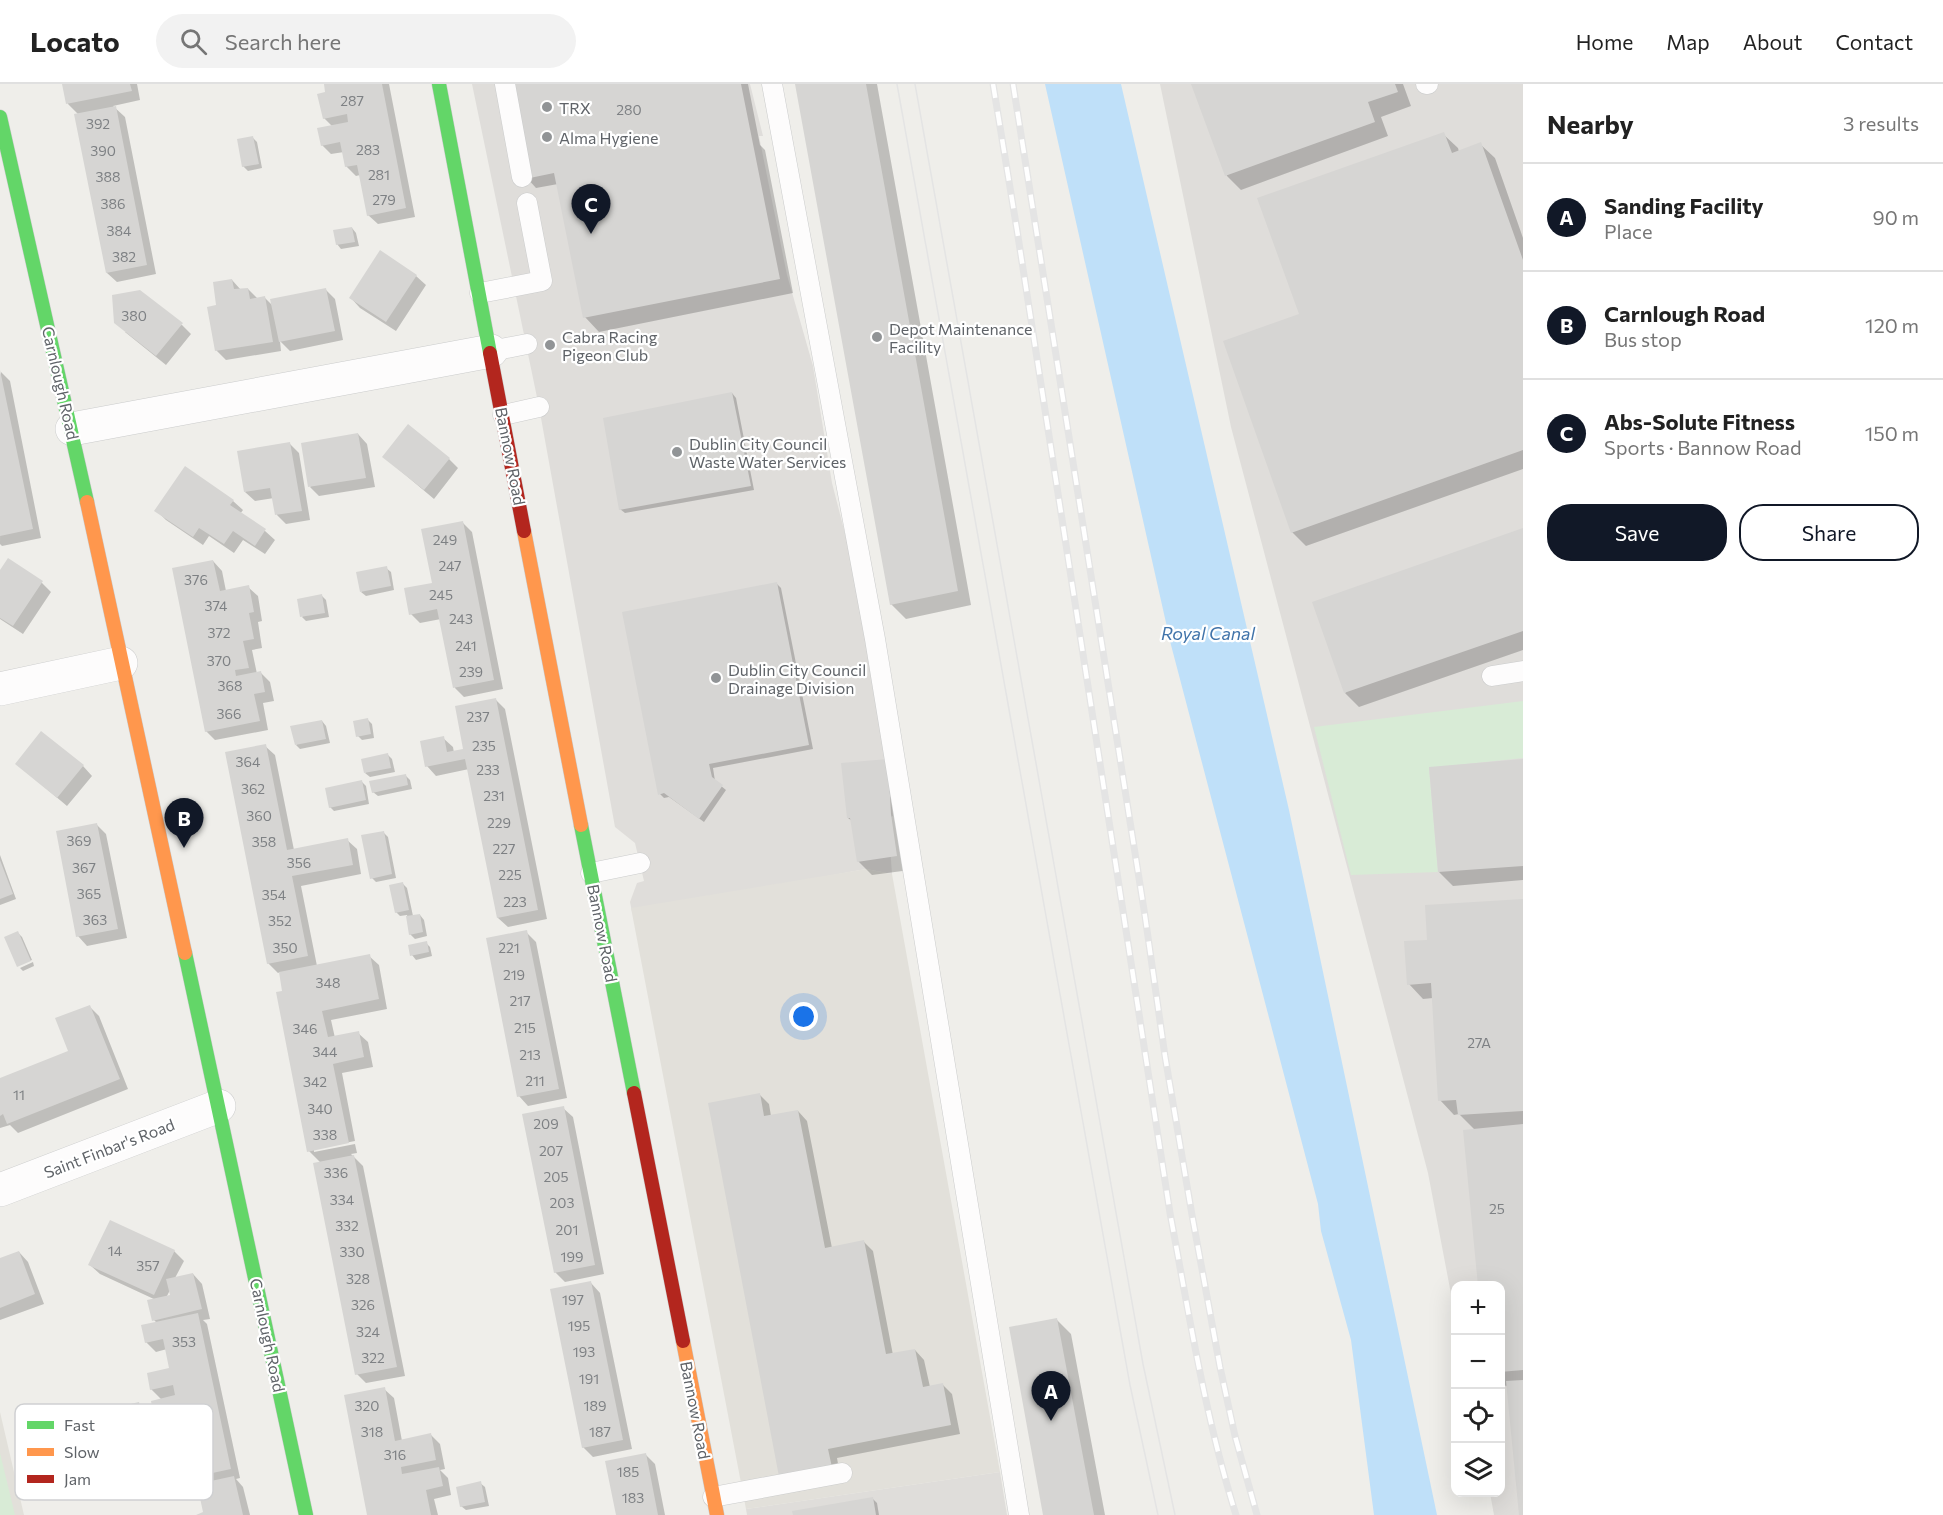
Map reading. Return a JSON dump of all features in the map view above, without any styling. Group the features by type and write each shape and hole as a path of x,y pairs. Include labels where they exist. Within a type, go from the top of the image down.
{"street":[{"name":"Bannow Road","path":"439,84 715,1506"},
{"name":"Carnlough Road","path":"0,117 10,212 72,429 306,1515"},
{"path":"72,429 491,351"},
{"path":"0,689 121,663"},
{"name":"Saint Finbar's Road","path":"0,1190 219,1106"}],"lane":[{"path":"505,84 522,177"},
{"path":"771,84 875,639 1019,1515"},
{"path":"480,293 542,281 527,202"},
{"path":"491,351 527,344"},
{"path":"503,415 539,407"},
{"path":"1491,676 1523,671"},
{"path":"591,873 640,863"},
{"path":"715,1506 842,1473"}],"shaded area":[{"path":"472,84 750,84 763,136 759,136 787,275 813,366 832,483 859,588 878,691 893,816 888,818 892,874 866,869 632,912 630,902 637,883 644,881 635,843 615,827 539,407"},
{"path":"1160,84 1523,84 1523,1515 1494,1515 1491,1497 1505,1497 1505,1281 1451,1281 1451,1294 1428,1173 1231,427"},
{"path":"866,869 892,874 1000,1472 746,1509 631,908"},
{"path":"0,1412 15,1476 15,1500 21,1500 24,1515 0,1515"},
{"path":"1000,1472 1007,1515 747,1515 746,1509"}],"green space":[{"path":"1523,701 1523,758 1429,768 1438,872 1351,875 1314,727"},
{"path":"0,1453 15,1515 0,1515"}],"water":[{"name":"Royal Canal","path":"1045,84 1121,84 1289,810 1437,1515 1374,1515 1351,1340 1321,1231 1318,1204 1171,645"}],"building":[{"path":"62,84 130,84 132,91 66,104"},
{"path":"324,84 382,84 406,208 367,216 357,165 345,167 340,142 321,146 317,128 348,122 347,114 323,119 317,94 325,92"},
{"path":"506,84 741,84 780,279 583,318 554,173 525,179"},
{"name":"Depot Maintenance Facility","path":"795,84 866,84 958,591 890,605"},
{"path":"1191,84 1395,84 1398,92 1368,102 1375,122 1225,176"},
{"path":"116,106 147,265 106,273 74,114"},
{"path":"1444,132 1452,153 1481,142 1523,260 1523,450 1291,533 1223,341 1299,314 1257,198"},
{"path":"253,136 259,164 242,167 237,139"},
{"path":"352,227 355,242 336,245 333,230"},
{"path":"380,250 417,275 386,322 349,298"},
{"path":"232,279 234,289 248,288 250,299 265,296 273,342 215,351 207,307 216,305 213,282"},
{"path":"326,288 335,331 279,342 270,299"},
{"path":"140,290 183,323 156,356 114,323 112,295"},
{"path":"0,370 33,529 0,536"},
{"name":"Dublin City Council Waste Water Services","path":"732,392 751,486 619,510 603,418"},
{"path":"408,424 450,458 424,490 382,457"},
{"path":"358,433 366,478 308,487 301,443"},
{"path":"290,442 302,511 275,515 270,488 244,492 237,451"},
{"path":"185,466 234,500 230,505 266,529 255,546 233,531 224,544 199,528 193,537 154,511"},
{"path":"463,521 494,680 453,688 437,609 409,615 404,588 432,583 421,529"},
{"path":"1523,528 1523,631 1344,693 1312,602"},
{"path":"8,558 43,581 13,626 0,618 0,570"},
{"path":"213,560 220,591 249,585 254,612 249,613 254,639 243,641 249,668 235,670 236,676 261,671 265,692 254,694 260,721 205,732 172,568"},
{"path":"387,566 391,586 360,592 356,572"},
{"name":"Dublin City Council Drainage Division","path":"777,582 809,745 709,764 712,777 723,785 699,819 664,793 658,795 622,612"},
{"path":"322,594 325,613 300,617 297,599"},
{"path":"496,698 538,910 497,918 465,759 425,767 420,741 444,736 447,752 463,749 455,706"},
{"path":"368,718 371,734 356,737 353,721"},
{"path":"322,720 326,739 295,745 290,726"},
{"path":"41,731 84,765 57,798 15,764"},
{"path":"266,744 287,850 348,838 353,865 292,876 308,956 267,964 225,752"},
{"path":"388,753 391,768 364,773 361,759"},
{"path":"888,759 891,814 897,856 857,862 850,818 847,818 841,763"},
{"path":"1523,759 1523,866 1438,872 1429,767"},
{"path":"406,774 408,785 372,793 369,781"},
{"path":"362,780 366,800 329,808 325,788"},
{"path":"97,823 118,929 76,937 56,831"},
{"path":"384,831 392,874 370,879 361,835"},
{"path":"0,860 13,894 0,899"},
{"path":"403,882 409,910 395,913 389,885"},
{"path":"1523,899 1523,1111 1458,1115 1456,1100 1438,1101 1431,983 1407,985 1404,941 1427,940 1425,905"},
{"path":"420,914 423,932 409,935 406,916"},
{"path":"527,930 559,1089 517,1097 486,938"},
{"path":"18,931 31,961 17,967 4,937"},
{"path":"427,941 429,952 410,956 408,945"},
{"path":"370,954 379,999 322,1011 328,1037 359,1031 364,1057 333,1064 349,1143 307,1152 276,992 282,991 279,972"},
{"path":"90,1005 120,1079 7,1124 3,1114 0,1116 0,1078 68,1051 55,1018"},
{"path":"760,1093 764,1116 798,1110 825,1248 864,1240 886,1354 915,1349 923,1387 943,1383 951,1425 828,1449 833,1472 780,1482 708,1103"},
{"path":"564,1106 595,1265 554,1273 522,1114"},
{"path":"1523,1124 1523,1370 1505,1372 1505,1281 1478,1281 1463,1130"},
{"path":"354,1155 397,1367 355,1375 313,1163"},
{"path":"110,1220 175,1250 154,1295 88,1265"},
{"path":"19,1251 35,1294 0,1308 0,1258"},
{"path":"193,1273 202,1309 152,1321 147,1300 170,1295 166,1279"},
{"path":"591,1281 623,1440 582,1448 550,1289"},
{"path":"198,1313 231,1469 213,1473 213,1404 152,1404 151,1401 175,1395 173,1385 150,1390 147,1373 169,1368 163,1339 145,1343 141,1325"},
{"path":"1057,1318 1094,1515 1043,1515 1009,1327"},
{"path":"1523,1380 1523,1515 1519,1515 1506,1381"},
{"path":"385,1387 395,1441 431,1433 436,1460 401,1467 402,1474 439,1467 443,1486 426,1490 431,1515 367,1515 344,1395"},
{"path":"646,1453 658,1515 616,1515 605,1461"},
{"path":"234,1476 243,1515 196,1515 203,1512 200,1500 213,1500 213,1481"},
{"path":"481,1481 485,1502 460,1507 456,1487"},
{"path":"873,1497 876,1515 793,1515 792,1511"}],"tram line":[{"path":"897,84 1130,1385 1158,1515"},
{"path":"915,84 1143,1364 1175,1515"}],"railway":[{"path":"993,84 1170,1213 1215,1441 1236,1515"},
{"path":"1013,84 1145,916 1165,1056 1192,1215 1220,1367 1235,1436 1257,1515"}],"traffic: fast":[{"path":"439,84 490,353"},
{"path":"0,117 87,502"},
{"path":"581,825 634,1093"},
{"path":"185,953 306,1515"}],"traffic: slow":[{"path":"87,502 185,953"},
{"path":"524,531 581,825"},
{"path":"683,1341 717,1515"}],"traffic: jam":[{"path":"490,353 524,531"},
{"path":"634,1093 683,1341"}],"place":[{"name":"TRX","path":"547,107"},
{"name":"Alma Hygiene","path":"547,137"},
{"name":"Abs-Solute Fitness","path":"591,234"},
{"name":"Depot Maintenance Facility","path":"877,337"},
{"name":"Cabra Racing Pigeon Club","path":"550,345"},
{"name":"Dublin City Council Waste Water Services","path":"677,452"},
{"name":"Dublin City Council Drainage Division","path":"716,678"},
{"name":"Carnlough Road","path":"184,848"},
{"name":"Sanding Facility","path":"1051,1421"}]}
